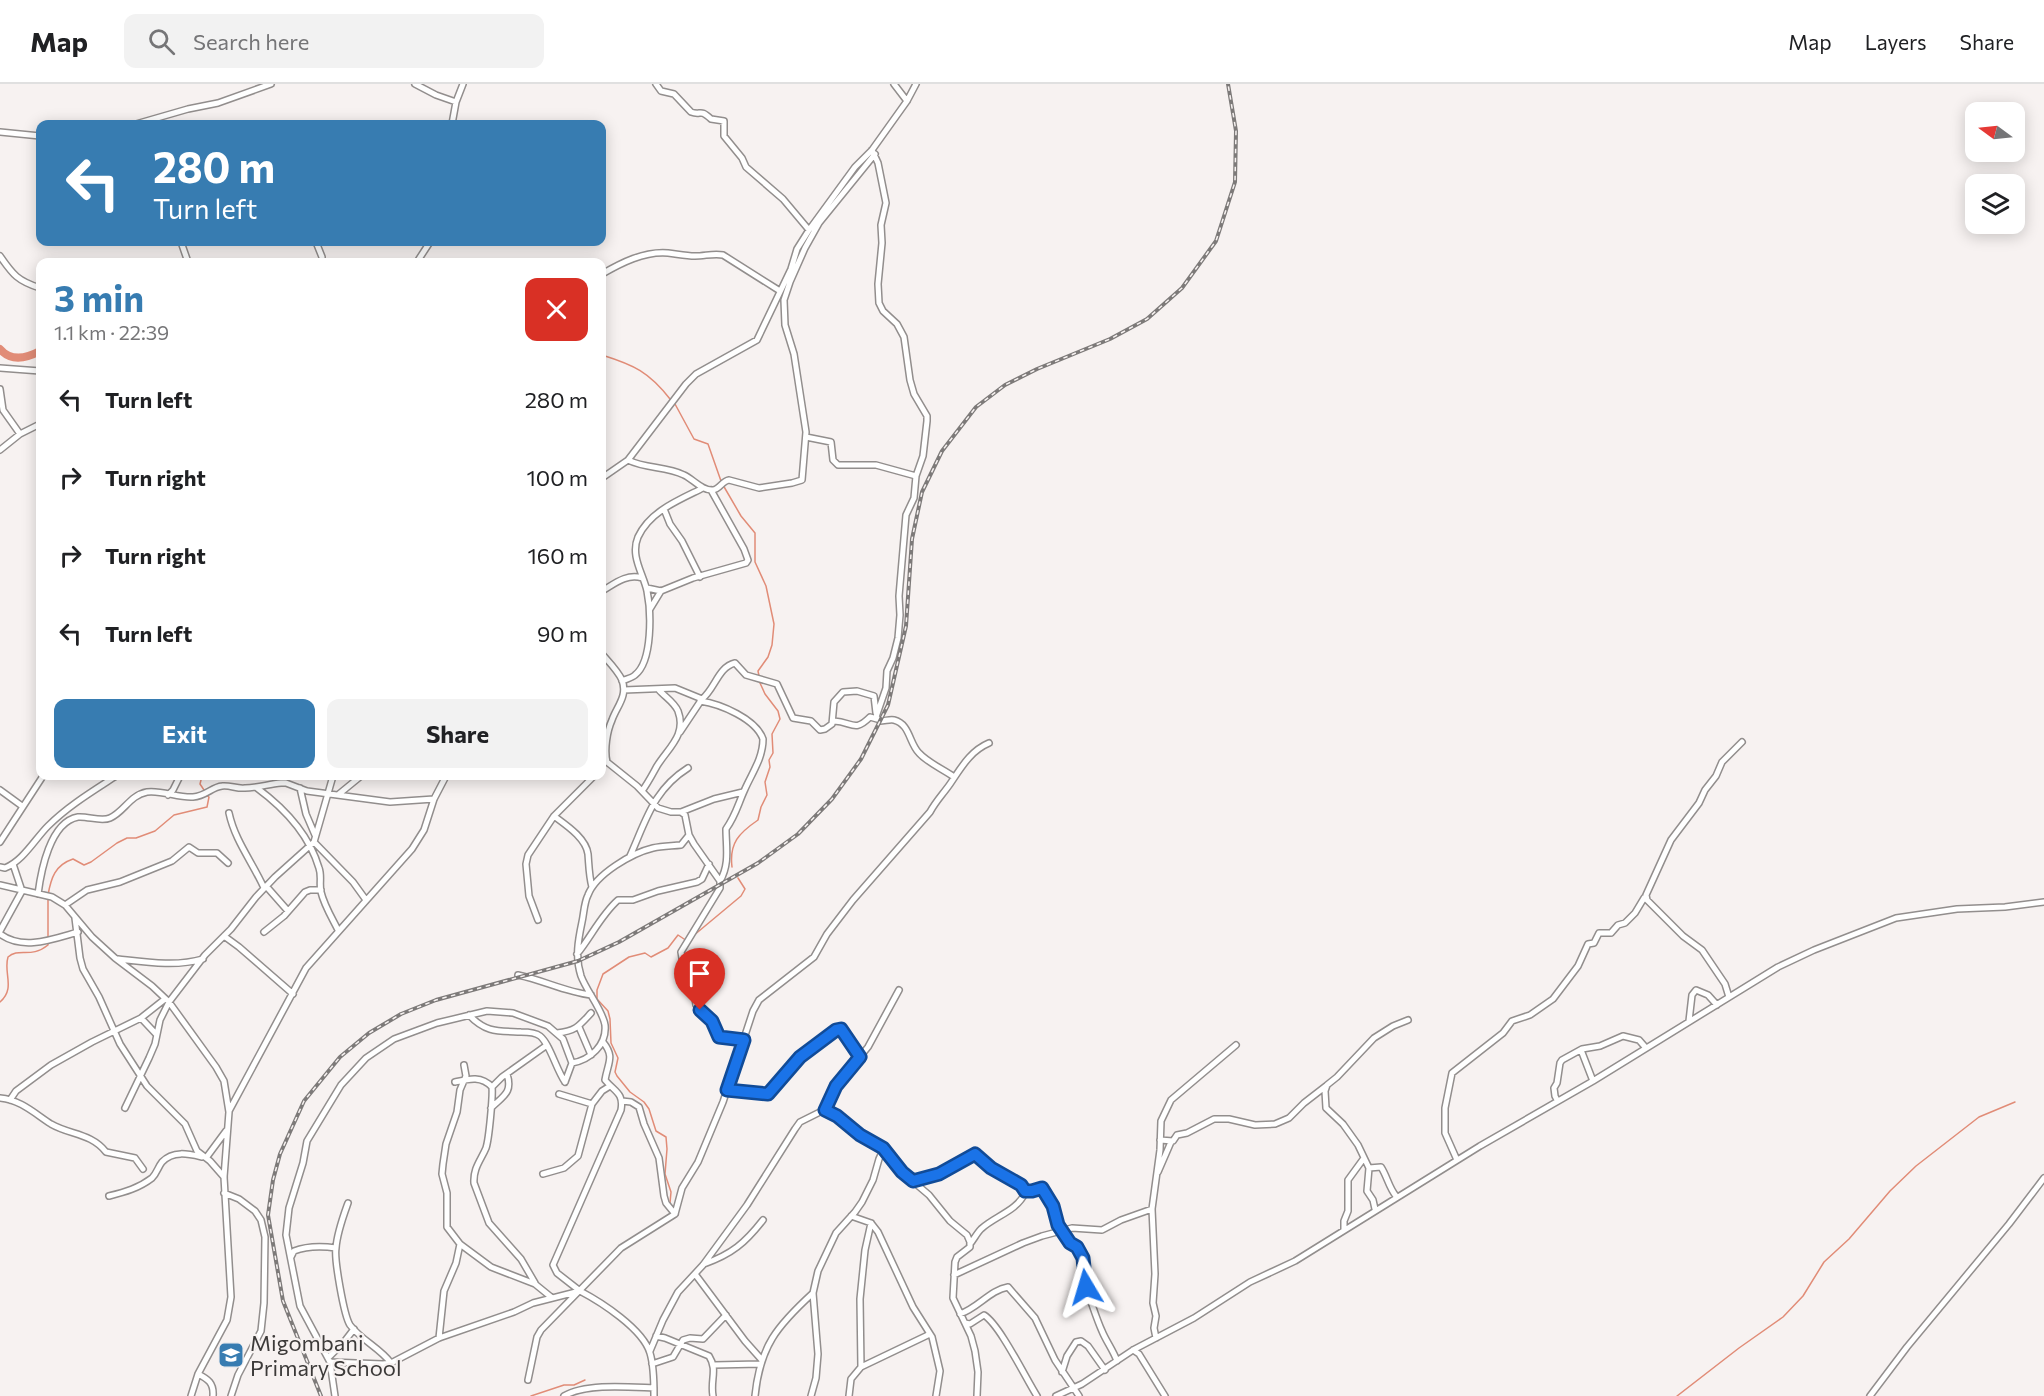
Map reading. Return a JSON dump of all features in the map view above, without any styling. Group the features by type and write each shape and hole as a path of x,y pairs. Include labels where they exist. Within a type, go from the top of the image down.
{"street":[{"path":"149,120 218,103 271,84"},
{"path":"415,84 456,102"},
{"path":"453,120 463,84"},
{"path":"656,84 661,91 674,94 691,112 700,111 711,119 725,122 724,136 746,166 783,199 809,230"},
{"path":"894,84 908,101"},
{"path":"628,460 647,468 675,471 687,476 703,488 711,490 717,489 725,480 759,488 800,482 804,477 806,437 794,354 785,325 784,300 805,248 819,223 874,152 908,101 916,84"},
{"path":"0,132 36,136"},
{"path":"606,475 628,460 696,374 757,340 798,249 809,230 855,167 874,152"},
{"path":"874,152 885,203 881,225 879,303 883,311 897,324 904,337 912,387 927,417 923,456 916,476 914,498 905,522 898,638 887,671 886,688 877,717"},
{"path":"606,272 643,255 667,252 702,256 717,254 723,255 780,291"},
{"path":"0,256 12,274 21,281 36,287"},
{"path":"0,368 36,371"},
{"path":"0,389 3,410 20,434"},
{"path":"0,450 20,434 36,426"},
{"path":"806,437 831,442 833,460 838,465 876,465 916,476"},
{"path":"622,681 635,675 646,655 648,645 650,609 635,554 636,543 654,515 703,488"},
{"path":"650,609 661,591 681,582 746,563 748,557 711,490"},
{"path":"664,509 670,524 700,576"},
{"path":"606,589 625,578 633,576 642,578"},
{"path":"646,588 661,591"},
{"path":"606,659 622,681 624,690 609,729 606,754 608,762 642,791 652,803 664,811 681,812 714,799 743,792"},
{"path":"642,791 701,700 726,668 735,663 746,675 777,684 793,718 811,721 820,730 830,726 834,721 834,702 843,692 857,691 874,696 877,717"},
{"path":"624,690 678,689 728,709 746,721 761,734 764,740 760,756 743,792 737,812 726,829 728,851 726,869 720,881 720,888 687,941 681,956 690,966 696,1005 712,1021 719,1037 744,1040"},
{"path":"659,690 678,710 680,732"},
{"path":"834,721 858,727 870,717 898,721 910,735 914,748 920,755 954,777"},
{"path":"1729,997 1725,984 1702,950 1683,936 1647,900 1646,895 1677,830 1699,803 1722,762 1742,742"},
{"path":"528,1380 537,1337 541,1330 621,1248 675,1214 682,1188 698,1162 727,1090 753,1011 759,1000 814,957 827,934 930,812 939,796 975,750 989,743"},
{"path":"630,856 652,803 677,776 688,768"},
{"path":"0,842 40,780"},
{"path":"0,867 5,868 13,864 48,826 110,780"},
{"path":"168,795 178,780"},
{"path":"10,1100 16,1091 51,1065 141,1018 167,1000 265,887 312,844 332,780"},
{"path":"339,794 356,780"},
{"path":"229,1112 306,968 412,849 424,830 434,800 444,780"},
{"path":"538,920 529,896 526,864 528,855 554,816 590,780"},
{"path":"38,894 40,876 51,842 68,822 79,817 110,818 133,798 148,792 199,797 223,786 243,789 281,783 307,791 397,802 434,800"},
{"path":"256,788 285,810 312,844 353,882 366,900"},
{"path":"300,788 306,814 315,835"},
{"path":"0,790 22,806"},
{"path":"681,812 687,819 689,835 720,881"},
{"path":"230,813 233,831 265,887 288,911"},
{"path":"554,816 572,830 585,845 588,851 588,872 592,887"},
{"path":"572,1064 584,1060 603,1042 605,1025 582,978 577,954 577,943 586,901 592,887 597,880 630,856 653,848 681,845 689,835"},
{"path":"312,844 321,872 321,890 325,904 338,930"},
{"path":"65,905 87,890 120,882 172,861 189,847 198,853 218,853 228,863"},
{"path":"13,864 22,891 0,932 10,939 39,942 78,932"},
{"path":"577,954 606,912 618,900 633,900 658,891 697,882 702,879 709,864"},
{"path":"0,885 52,897 65,905 116,958 167,1000 224,1081 229,1112 224,1193 231,1297 227,1320 198,1374 191,1396"},
{"path":"264,932 275,925 305,892 321,890"},
{"path":"1457,1160 1447,1139 1444,1113 1452,1073 1503,1033 1510,1023 1530,1015 1554,999 1578,966 1588,944 1594,943 1599,933 1611,933 1618,925 1626,922 1644,898"},
{"path":"1056,1396 1074,1389 1133,1350 1194,1318 1250,1282 1295,1261 1396,1196 1593,1081 1778,967 1806,953 1896,918 1957,909 2044,902"},
{"path":"75,916 83,969 99,997 114,1032 140,1076 156,1097 185,1124 194,1147 224,1177"},
{"path":"224,936 293,994"},
{"path":"116,958 186,963 202,959"},
{"path":"518,975 533,978 560,989 591,995"},
{"path":"654,1396 650,1351 678,1292 703,1265 747,1205 800,1122 825,1110 836,1086 868,1047 899,990"},
{"path":"1689,1021 1692,995 1696,990 1708,995 1717,1005"},
{"path":"125,1108 155,1044 167,1000"},
{"path":"334,1396 329,1360 300,1306 286,1235 292,1194 303,1162 307,1141 341,1084 366,1058 394,1039 437,1023 469,1015 487,1011 503,1011 521,1015 548,1026 557,1033 568,1048 572,1064 565,1082 542,1038 534,1033 503,1032 484,1028 469,1015"},
{"path":"557,1033 579,1027 591,1013"},
{"path":"141,1018 156,1034"},
{"path":"1156,1176 1171,1142 1177,1135 1187,1133 1214,1119 1230,1119 1262,1125 1287,1119 1326,1086 1374,1038 1408,1020"},
{"path":"542,1038 548,1026"},
{"path":"579,1027 591,1055"},
{"path":"727,1090 768,1094 800,1057 840,1029 860,1057"},
{"path":"1557,1100 1554,1092 1562,1060 1581,1050 1600,1046 1623,1036 1639,1040 1646,1048"},
{"path":"603,1042 610,1052 605,1080 617,1091 622,1101 621,1110 553,1262 557,1273 580,1291 610,1308 625,1321 650,1351"},
{"path":"535,1284 521,1259 489,1223 474,1183 478,1160 486,1147 492,1087 547,1045"},
{"path":"1156,1338 1154,1328 1156,1314 1153,1304 1155,1274 1152,1209 1161,1121 1171,1100 1236,1045"},
{"path":"1581,1050 1593,1081"},
{"path":"464,1065 466,1072 454,1122 446,1144 442,1174 447,1193 447,1227 460,1244 491,1267 535,1284 551,1297"},
{"path":"491,1108 508,1092 510,1084 507,1074"},
{"path":"454,1082 476,1078 492,1087"},
{"path":"543,1174 564,1168 578,1156 592,1104 602,1091 610,1086"},
{"path":"1326,1086 1326,1108 1348,1130 1358,1144 1369,1168 1367,1191 1376,1209"},
{"path":"560,1094 592,1104"},
{"path":"0,1098 31,1110 51,1124 90,1138 101,1145 106,1152 135,1158 143,1168"},
{"path":"622,1101 631,1102 639,1107 659,1158 663,1196 675,1214"},
{"path":"825,1110 837,1116 860,1135 884,1148 902,1172 937,1203 950,1221 967,1235 970,1244"},
{"path":"204,1158 227,1128"},
{"path":"1160,1140 1171,1142"},
{"path":"811,1396 816,1378 818,1354 813,1293 822,1258 836,1233 858,1208 870,1187 884,1148"},
{"path":"109,1196 140,1186 155,1175 163,1161 169,1157 183,1153 204,1158"},
{"path":"913,1181 939,1174 975,1154 991,1168 1021,1185 1025,1191 1024,1196 1013,1208 979,1231 968,1249 956,1260 953,1298 971,1336 977,1365 977,1396"},
{"path":"1344,1229 1348,1211 1348,1180 1364,1158"},
{"path":"1369,1168 1381,1167 1396,1196"},
{"path":"1870,1396 2044,1178"},
{"path":"1025,1191 1042,1188 1051,1203 1058,1225 1070,1243 1077,1247 1083,1258 1084,1278 1089,1295 1099,1324 1117,1361"},
{"path":"224,1193 239,1199 255,1211 261,1220 265,1237 261,1332 238,1375 231,1396"},
{"path":"348,1203 336,1248 341,1292 349,1322 392,1362"},
{"path":"954,1275 1023,1243 1072,1228 1102,1230 1121,1220 1152,1209"},
{"path":"851,1216 871,1223 888,1251 916,1314 930,1334 940,1371 936,1396"},
{"path":"703,1265 731,1253 763,1220"},
{"path":"861,1367 860,1299 865,1250 871,1223"},
{"path":"439,1338 444,1291 456,1263 460,1244"},
{"path":"291,1257 297,1249 318,1246 336,1248"},
{"path":"695,1274 761,1361"},
{"path":"960,1314 989,1298 993,1292 1008,1287 1035,1318 1062,1372 1079,1396"},
{"path":"329,1360 383,1364 392,1362 439,1338 551,1297 580,1291"},
{"path":"755,1396 761,1361 780,1325 813,1293"},
{"path":"652,1364 670,1359 687,1339 703,1339 726,1315"},
{"path":"965,1323 970,1324 984,1315 989,1318 1037,1396"},
{"path":"329,1360 354,1329"},
{"path":"849,1396 851,1379 861,1367 930,1334"},
{"path":"656,1336 706,1354 714,1365 711,1381 713,1396"},
{"path":"1062,1372 1071,1350 1076,1342 1081,1341 1088,1346 1105,1370"},
{"path":"1133,1350 1139,1354 1165,1396"},
{"path":"714,1365 761,1361"},
{"path":"198,1374 211,1382 213,1396"},
{"path":"564,1396 593,1388 654,1388"}],"waterway":[{"path":"0,349 9,356 19,358 36,353"},
{"path":"606,356 623,362 648,376 670,399"},
{"path":"675,404 694,439 708,444 721,481"},
{"path":"723,485 741,516 755,533 755,562 766,586 774,624 772,645 768,657 758,671 759,676"},
{"path":"732,867 734,845 741,834 758,820 767,795 765,782 770,767 769,760 773,753 772,734 780,719 778,711 760,683"},
{"path":"201,780 200,784 204,790"},
{"path":"48,895 55,873 62,865 73,859 84,865 127,838 136,838 155,831 174,815 207,807 209,797 206,795"},
{"path":"693,936 741,896 745,889 738,878"},
{"path":"0,1002 5,997 8,986 8,957 16,953 36,951 48,945 48,899"},
{"path":"670,1203 671,1192 665,1174 666,1137 656,1131 649,1109 644,1102 630,1092 615,1072 618,1058 611,1043 610,1019 608,1011 597,999 597,990 603,974 629,957 645,953 651,957 668,948 678,935 687,941"},
{"path":"1677,1396 1783,1317 1803,1296 1824,1262 1849,1239 1890,1191 1916,1166 1979,1117 2015,1102"},
{"path":"531,1396 585,1380"}],"railway":[{"path":"321,1396 283,1301 268,1215 273,1180 280,1154 304,1101 340,1057 369,1033 401,1014 436,1000 578,961 619,942 758,863 798,834 832,799 861,759 888,705 906,626 912,539 922,492 942,451 976,407 1005,385 1037,369 1110,339 1147,319 1182,288 1216,241 1235,182 1236,131 1228,84"}],"place":[{"name":"Migombani Primary School","path":"231,1355"}],"route":[{"path":"700,1010 712,1021 719,1037 744,1040 727,1090 768,1094 800,1057 836,1030 843,1030 860,1057 836,1086 828,1108 825,1110 883,1148 902,1172 913,1181 944,1172 973,1154 977,1154 991,1168 1015,1180 1025,1191 1042,1188 1053,1206 1058,1225 1071,1245 1077,1247 1083,1258 1086,1287"}]}
